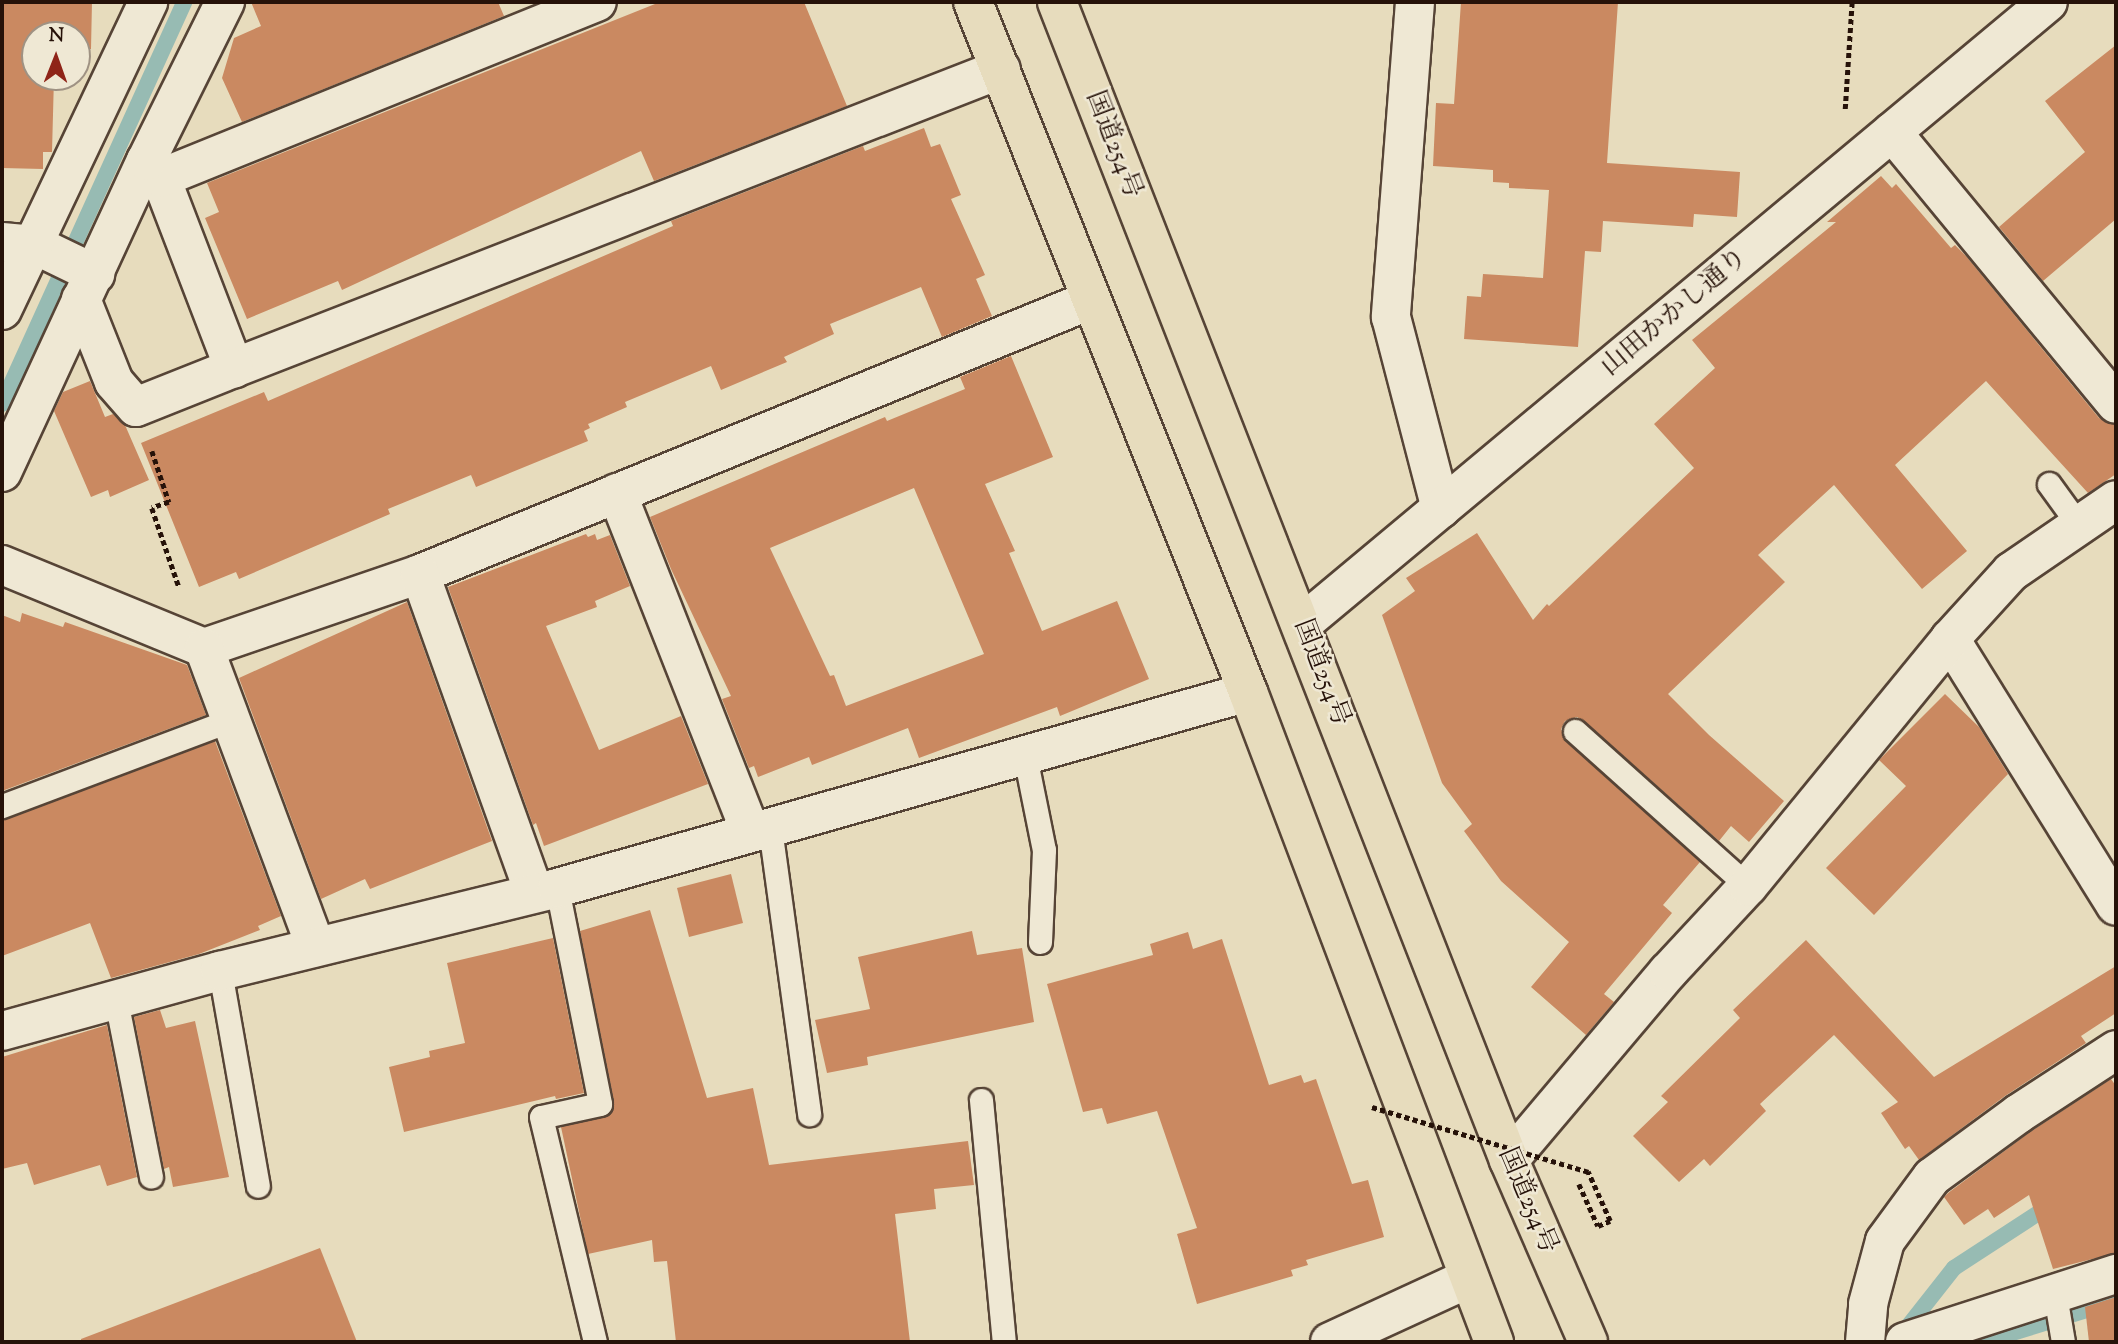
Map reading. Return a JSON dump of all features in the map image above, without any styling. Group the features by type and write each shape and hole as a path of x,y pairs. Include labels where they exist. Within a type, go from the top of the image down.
{"highway":[{"path":"973,2 1248,692 1493,1339"},
{"name":"国道254号","path":"1057,2 1509,1160 1588,1342"}],"street":[{"path":"2,472 58,264 148,2"},
{"path":"2,310 58,264 154,169 225,2"},
{"path":"154,169 597,2"},
{"path":"1415,2 1391,317 1441,509"},
{"name":"山田かかし通り","path":"1302,624 2048,2"},
{"path":"58,264 114,382 136,407 1001,69"},
{"path":"1892,132 2116,404"},
{"path":"154,169 234,368"},
{"path":"2,565 204,648 421,574 1090,300"},
{"path":"617,493 760,831"},
{"path":"1509,1160 1668,972 1748,886 1950,639 2011,572 2116,500"},
{"path":"421,574 546,890"},
{"path":"1950,639 2116,906"},
{"path":"204,648 316,947"},
{"path":"2,1031 220,971 546,890 1248,692"},
{"path":"1865,1342 1868,1304 1885,1241 1932,1177 2018,1114 2116,1050"},
{"path":"1905,1342 2116,1274"},
{"path":"1330,1342 1469,1278"}],"lane":[{"path":"2049,484 2078,524"},
{"path":"2,806 231,720"},
{"path":"1575,731 1748,886"},
{"path":"1025,756 1044,850 1040,942"},
{"path":"760,831 809,1114"},
{"path":"546,890 600,1104 541,1117 595,1342"},
{"path":"220,971 258,1186"},
{"path":"116,1000 151,1177"},
{"path":"981,1100 1004,1342"},
{"path":"2055,1294 2063,1342"}],"path":[{"path":"1840,175 1852,2"},
{"path":"136,407 169,502 152,508 180,588 161,631"},
{"path":"1372,1107 1588,1172 1610,1221 1598,1226 1579,1184"}],"building":[{"path":"2,2 92,2 91,49 91,21 21,21 21,91 54,91 52,152 43,152 43,169 2,168"},
{"path":"251,2 498,2 504,16 242,122 222,78 234,38 261,26"},
{"path":"660,2 804,2 847,106 654,181 641,151 342,290 338,281 247,319 205,218 219,212 207,183"},
{"path":"1461,2 1618,2 1607,163 1740,172 1737,217 1694,214 1693,227 1603,221 1601,252 1585,251 1578,347 1464,339 1467,296 1481,297 1483,274 1543,278 1549,190 1509,188 1509,183 1493,182 1493,170 1433,166 1436,103 1454,104"},
{"path":"2116,45 2116,219 2043,281 1999,227 2085,152 2045,101"},
{"path":"924,128 931,147 940,144 961,195 951,199 985,275 976,279 992,316 942,337 921,287 830,324 834,334 784,357 787,362 721,390 711,366 625,402 627,407 588,424 590,428 584,431 588,441 476,487 471,475 388,509 390,514 239,579 236,572 199,587 141,443 264,392 268,401 673,226 671,221 863,146 865,151"},
{"path":"1881,176 1892,188 1896,184 1951,248 1955,245 1966,256 2099,418 2116,425 2116,474 2088,493 1986,381 1895,465 1967,551 1922,589 1834,485 1758,555 1785,582 1668,694 1709,735 1784,801 1749,842 1731,826 1719,841 1584,721 1577,717 1565,721 1561,729 1566,741 1700,862 1663,905 1672,913 1604,994 1614,1002 1586,1035 1531,987 1569,942 1501,881 1464,831 1472,824 1442,783 1382,615 1415,591 1406,578 1477,533 1533,620 1547,604 1549,606 1694,468 1654,424 1715,368 1692,340 1836,222 1827,222"},
{"path":"1011,356 1053,457 985,484 1015,551 1009,553 1042,631 1117,601 1149,679 1060,716 1057,707 919,758 908,728 812,765 809,757 758,777 754,766 749,768 722,699 731,696 671,569 650,517 885,417 887,421 965,389 960,377","holes":["914,488 984,654 846,706 834,675 830,676 770,548"]},
{"path":"90,381 105,417 113,414 125,425 149,480 110,497 108,490 91,497 54,411 63,392"},
{"path":"586,534 588,537 595,534 597,540 610,535 630,586 595,601 597,607 546,626 599,750 681,716 708,784 544,846 536,823 533,825 448,587"},
{"path":"407,602 492,841 370,889 365,879 321,899 239,678"},
{"path":"22,613 63,627 65,622 187,665 206,715 2,791 2,615 20,622"},
{"path":"1945,694 1979,727 2008,774 1874,915 1826,868 1906,786 1879,760"},
{"path":"215,741 281,916 258,926 260,930 199,954 111,978 90,923 2,956 2,820"},
{"path":"731,874 743,923 689,937 677,888"},
{"path":"650,910 707,1098 753,1088 769,1165 968,1141 974,1185 934,1189 936,1209 895,1214 910,1342 676,1342 667,1261 654,1262 652,1240 588,1254 561,1127 604,1117 610,1114 614,1102 580,931"},
{"path":"972,931 977,955 1022,948 1034,1022 867,1057 868,1065 827,1073 815,1020 870,1009 858,957"},
{"path":"1188,932 1193,949 1222,939 1269,1085 1301,1075 1304,1083 1316,1079 1352,1184 1368,1180 1384,1237 1306,1260 1308,1265 1291,1270 1293,1276 1197,1304 1177,1234 1197,1228 1157,1111 1107,1124 1102,1108 1083,1112 1047,984 1153,955 1150,944"},
{"path":"553,938 584,1093 556,1099 555,1096 404,1132 389,1067 430,1057 429,1051 465,1043 447,963"},
{"path":"1806,940 1934,1077 2116,966 2116,1013 2081,1036 2086,1043 2005,1096 1919,1160 1909,1146 1905,1149 1881,1113 1898,1102 1834,1035 1760,1104 1766,1111 1710,1166 1704,1159 1679,1182 1633,1136 1668,1102 1661,1096 1740,1018 1733,1010"},
{"path":"160,1010 166,1028 195,1021 229,1177 173,1187 169,1167 164,1169 134,1017"},
{"path":"107,1025 137,1177 107,1186 100,1165 34,1185 27,1163 2,1169 2,1057"},
{"path":"2111,1079 2116,1086 2116,1253 2053,1269 2029,1195 1994,1218 1988,1209 1964,1225 1944,1197 1948,1193 2030,1132"},
{"path":"320,1248 357,1342 81,1342 81,1339"},
{"path":"2116,1297 2116,1342 2089,1342 2085,1307"}],"waterway":[{"path":"2,404 184,2"},
{"path":"1902,1334 1954,1268 2052,1204"},
{"path":"1983,1342 2116,1301"}]}
